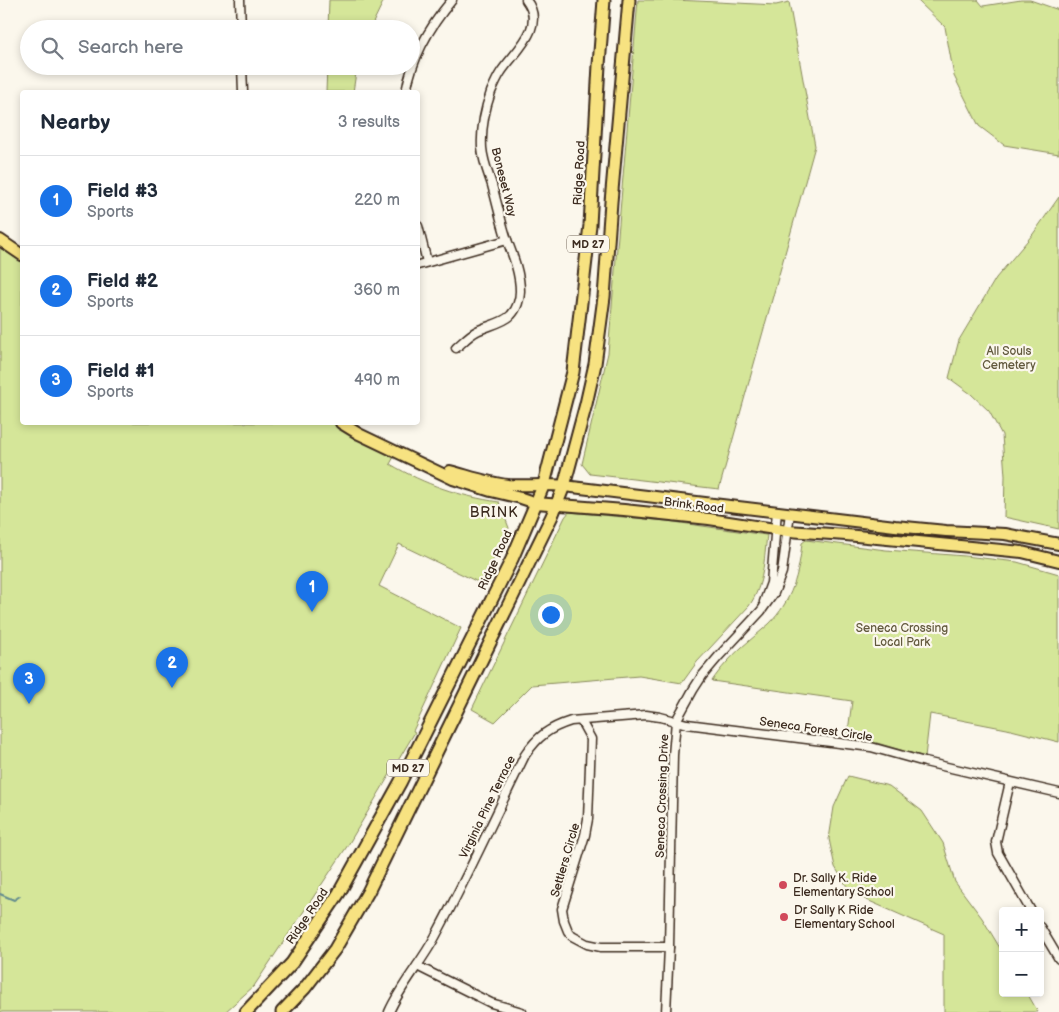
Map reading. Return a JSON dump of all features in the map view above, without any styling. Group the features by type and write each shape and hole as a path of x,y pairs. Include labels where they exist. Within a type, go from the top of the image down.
{"highway":[{"name":"Ridge Road","path":"246,1012 292,963 339,893 401,781 512,559 544,484 573,372 590,225 604,0"},
{"name":"MD 27","path":"282,1012 305,988 335,949 368,892 564,486 597,354 604,298 629,0"}],"main road":[{"path":"0,240 20,254"},
{"name":"Brink Road","path":"344,425 359,434 453,479 536,503 690,517 776,530 1022,552 1059,560"},
{"name":"Brink Road","path":"347,425 370,433 450,471 508,485 544,484 564,486 904,527 1005,534 1059,544"}],"street":[{"path":"240,0 241,20"},
{"path":"420,50 426,36 452,0"},
{"name":"Boneset Way","path":"456,348 477,331 510,316 520,301 520,278 507,240 482,148 486,111 495,82 526,42 531,32 532,14 529,3 526,0"},
{"path":"242,75 243,90"},
{"path":"407,90 411,75"},
{"path":"420,234 427,262"},
{"path":"420,264 507,240"},
{"name":"Seneca Crossing Drive","path":"761,611 771,583 777,511"},
{"name":"Seneca Crossing Drive","path":"666,1012 673,763 676,721 702,676 761,611 774,593 782,572 790,513"},
{"name":"Virginia Pine Terrace","path":"389,1012 392,1004 432,943 447,916 531,746 553,728 571,722 646,715 676,721"},
{"name":"Settlers Circle","path":"581,721 591,739 588,819 585,835 562,909 568,932 587,944 601,947 669,947"},
{"name":"Seneca Forest Circle","path":"676,721 687,724 871,747 925,762 1059,793"},
{"path":"1010,782 996,842 998,853 1029,907"},
{"path":"1044,932 1056,945 1059,959"},
{"path":"417,966 491,1003 522,1012"}],"green space":[{"path":"329,0 384,0 374,20 328,20"},
{"path":"638,0 776,5 789,2 815,146 719,489 590,474 582,464 608,353"},
{"path":"917,0 978,0 983,6 1030,0 1059,10 1059,154 1004,145 979,126 954,76 945,27"},
{"path":"327,75 356,75 353,90 326,90"},
{"name":"All Souls Cemetery","path":"1059,197 1059,529 1004,517 1005,476 1002,435 989,411 971,394 949,378 959,340 996,278 1033,234"},
{"path":"0,248 20,261 20,425 338,425 395,455 390,464 417,478 456,493 499,502 509,528 482,584 399,544 379,586 461,628 413,731 415,732 348,845 254,986 225,1012 0,1012"},
{"path":"569,512 667,521 767,535 758,590 749,606 697,662 682,683 639,676 532,685 495,722 472,709"},
{"name":"Seneca Crossing Local Park","path":"806,540 886,550 1017,562 1059,574 1059,742 1007,729 930,714 925,757 877,743 847,739 852,701 712,681 742,647 769,624 783,606 793,586 799,566 802,543"},
{"path":"848,776 889,786 922,811 943,843 955,882 982,918 999,946 999,997 1029,997 1038,1012 944,1012 944,934 851,893 835,867 829,839 834,807"}],"waterway":[{"path":"0,894 14,900 20,896"}],"place":[{"name":"Field #3","path":"312,612"},
{"name":"Field #2","path":"172,688"},
{"name":"Field #1","path":"29,704"},
{"name":"Dr. Sally K. Ride Elementary School","path":"783,885"},
{"name":"Dr Sally K Ride Elementary School","path":"784,917"}],"district":[{"name":"BRINK","path":"494,512"}]}
